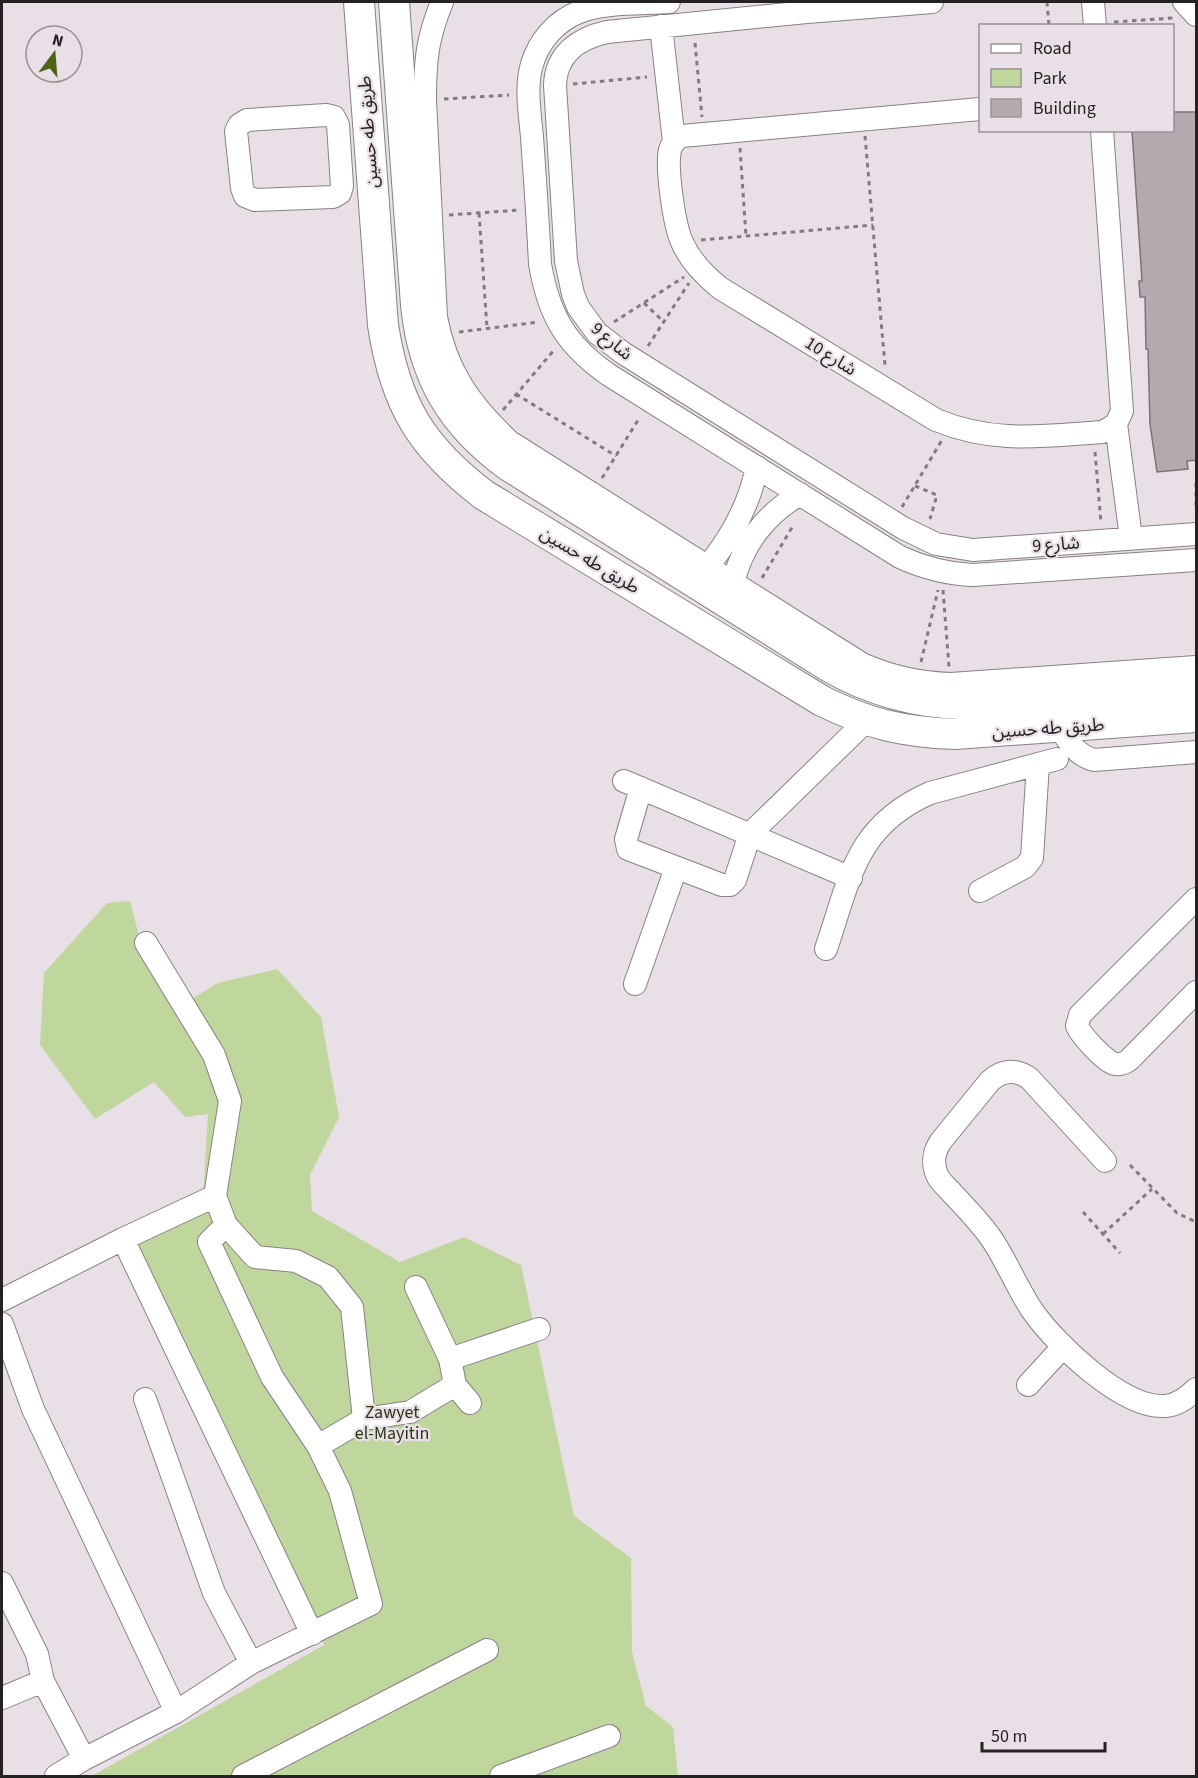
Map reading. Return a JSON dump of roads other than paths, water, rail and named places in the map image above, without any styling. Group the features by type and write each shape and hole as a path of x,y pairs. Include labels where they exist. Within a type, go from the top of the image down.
{"main road":[{"name":"طريق طه حسين","path":"358,2 383,325 388,359 398,391 408,412 433,450 457,474 484,495 822,701 866,721 898,729 955,734 1197,717"},
{"name":"طريق طه حسين","path":"394,2 420,334 434,380 453,413 479,442 509,466 696,568 784,627 828,666 860,683 893,695 928,702 964,704 1197,687"},
{"path":"369,133 403,130"}],"street":[{"path":"442,2 430,31 425,66 436,317 439,334 459,384 490,424 525,453 592,495 696,568 733,583 752,595 784,627 882,672 917,681 951,684 1197,667"},
{"name":"شارع 9","path":"669,2 592,8 569,17 549,33 536,53 529,77 544,284 561,328 593,364 900,556 942,573 973,575 1197,560"},
{"name":"شارع 9","path":"932,2 661,26 607,32 582,39 564,57 557,72 555,85 566,261 578,307 597,333 609,344 923,539 960,549 1197,534"},
{"path":"1179,10 1197,15"},
{"name":"شارع 10","path":"661,26 674,142 669,157 673,211 682,242 698,268 720,288 921,412 951,426 970,432 1008,438 1102,432 1116,424"},
{"path":"674,142 682,136 979,109"},
{"path":"340,193 342,186 338,126 334,117 326,115 247,120 239,125 237,131 242,188 248,198 255,200 333,197 340,193 372,192"},
{"path":"1102,132 1122,411 1116,424 1131,538"},
{"path":"693,427 707,405"},
{"path":"696,568 730,537 747,504 758,467"},
{"path":"733,583 743,552 761,524 779,507 804,496"},
{"path":"1028,546 1031,571"},
{"path":"851,878 750,834 633,784 626,839 626,846 633,853 722,885 730,885 735,880 750,834 866,721"},
{"path":"1059,727 1075,751 1094,760 1197,752"},
{"path":"826,949 857,858 879,825 894,812 930,793 1048,761 1032,858 1025,867 980,891"},
{"path":"635,984 675,868"},
{"path":"1195,995 1124,1063 1118,1064 1107,1060 1077,1026 1080,1015 1197,899"},
{"path":"146,943 214,1055 230,1101 215,1196 226,1225 255,1257 296,1260 328,1277 352,1307 364,1419"},
{"path":"1105,1161 1030,1079 1018,1072 1010,1071 990,1081 941,1141 935,1152 934,1165 939,1178 991,1238 1025,1300 1050,1333 1099,1378 1144,1403 1154,1406 1172,1405 1186,1399 1197,1389"},
{"path":"2,1300 215,1196"},
{"path":"56,1776 84,1759 176,1713 251,1663 371,1604 340,1491 318,1446 272,1377 209,1242 226,1225"},
{"path":"123,1239 312,1634"},
{"path":"416,1287 450,1359 455,1385 470,1403"},
{"path":"2,1324 33,1409 176,1713"},
{"path":"450,1359 539,1329"},
{"path":"1028,1385 1063,1347"},
{"path":"318,1446 364,1419 410,1412 455,1385"},
{"path":"145,1399 214,1593 251,1663"},
{"path":"2,1583 37,1654 43,1681 84,1759"},
{"path":"243,1776 487,1650"},
{"path":"2,1698 43,1681"},
{"path":"501,1776 609,1736"}],"park label":[{"name":"Zawyet el-Mayitin","path":"392,1422"}]}
